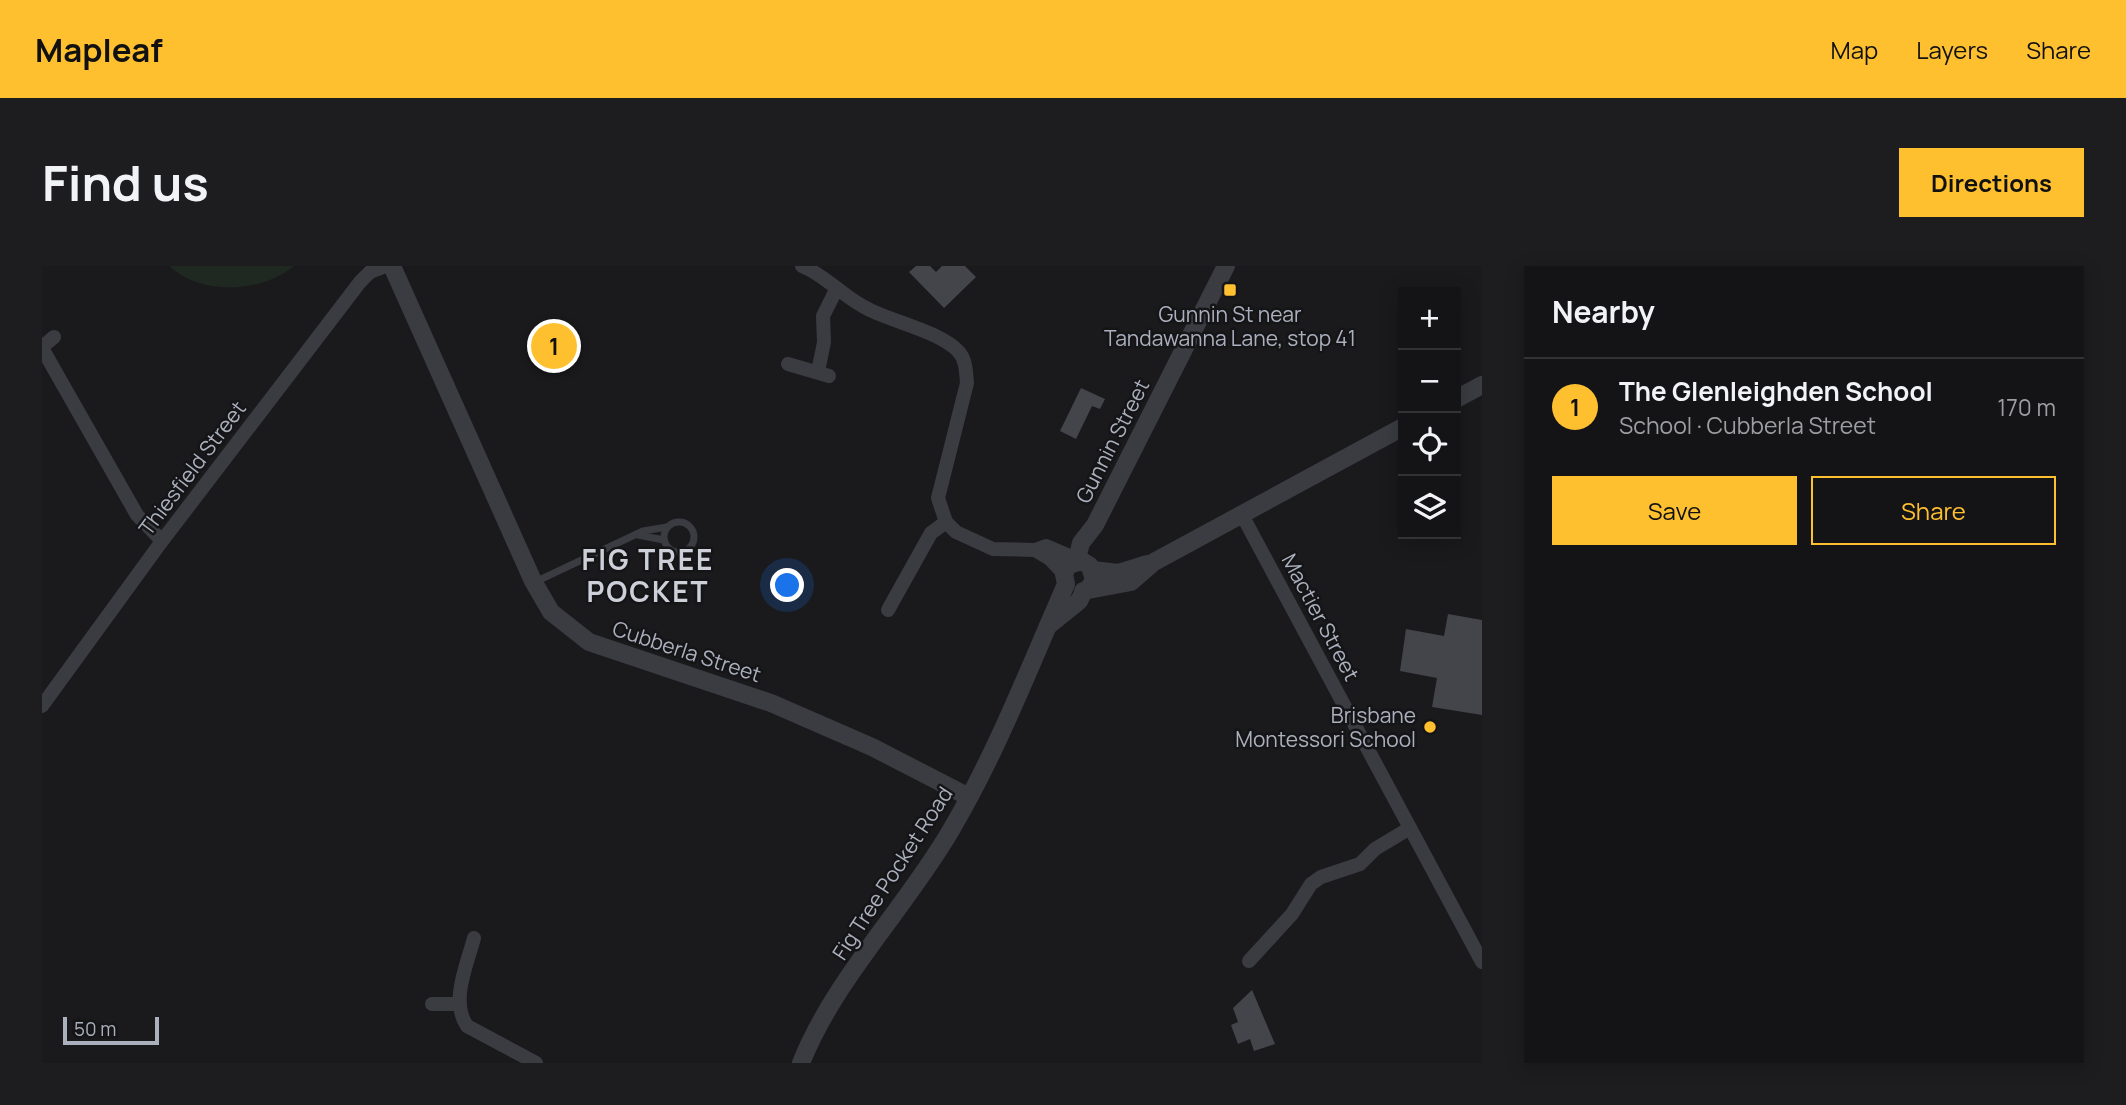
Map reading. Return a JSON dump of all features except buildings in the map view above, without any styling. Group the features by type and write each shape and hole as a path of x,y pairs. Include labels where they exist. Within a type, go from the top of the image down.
{"street":[{"name":"Thiesfield Street","path":"43,704 360,282 370,272 386,266"},
{"name":"Cubberla Street","path":"392,266 534,583 551,612 589,642 771,703 872,747 969,797"},
{"path":"802,266 816,272 836,290 870,310 940,339 959,352 966,367 967,383 938,498 946,522 956,532 993,549 1035,550 1077,570 1094,580 1086,589"},
{"name":"Gunnin Street","path":"1077,570 1095,525 1226,266"},
{"path":"788,364 823,374 823,316 836,290"},
{"path":"54,337 42,348 136,515 163,541"},
{"path":"1461,396 1482,385"},
{"path":"1086,589 1112,588 1131,582 1154,562 1398,429"},
{"name":"Mactier Street","path":"1241,513 1482,962"},
{"path":"888,610 931,533 946,522"},
{"path":"1077,570 1118,573 1154,562"},
{"name":"Fig Tree Pocket Road","path":"801,1063 810,1040 829,1008 950,832 1077,570"},
{"name":"Fig Tree Pocket Road","path":"1048,626 1079,601 1086,589"},
{"path":"1249,961 1292,914 1311,884 1321,877 1360,864 1375,849 1410,828"},
{"path":"474,938 458,1004 467,1026 536,1063"},
{"path":"432,1004 458,1004"}],"lane":[{"path":"534,583 638,536 645,530 667,527 675,522 685,523 692,530 694,540 688,548 679,552 669,548 664,540 667,527"},
{"path":"638,536 664,540"}],"shaded area":[{"path":"169,266 294,266 265,282 232,287 198,282 182,276"}],"place":[{"name":"Gunnin St near Tandawanna Lane, stop 41","path":"1230,290"},
{"name":"The Glenleighden School","path":"554,346"},
{"name":"Brisbane Montessori School","path":"1430,727"}],"district":[{"name":"FIG TREE POCKET","path":"648,575"}]}
